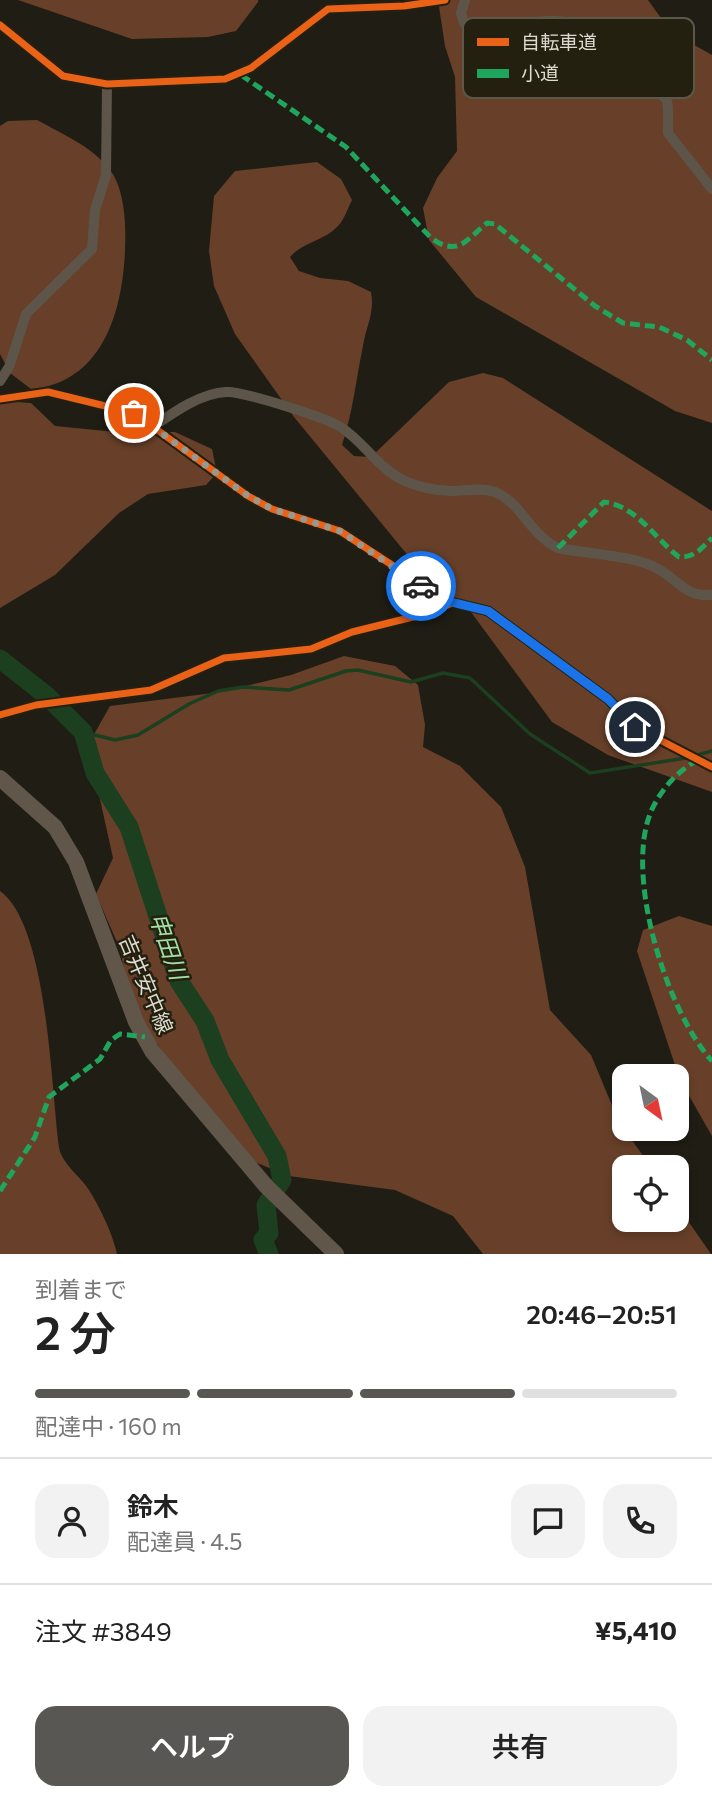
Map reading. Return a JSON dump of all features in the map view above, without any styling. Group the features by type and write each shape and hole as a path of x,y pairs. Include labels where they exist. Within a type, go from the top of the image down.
{"main road":[{"name":"吉井安中線","path":"0,778 55,827 67,845 76,862 136,1023 152,1051 285,1208 336,1254"}],"street":[{"path":"0,24 63,76 107,84 225,79 251,68 328,9 342,6 404,6 445,0"},
{"path":"463,20 461,13 465,0"},
{"path":"0,381 9,367 26,314 92,248 95,210 106,175 107,84"},
{"path":"666,98 669,103 668,133 712,189"},
{"path":"0,399 48,392 134,413 248,496 272,509 340,531 428,591 452,603 488,611 608,699 635,727 712,767"},
{"path":"154,426 178,410 227,392 299,412 340,426 384,467 404,481 450,491 495,492 512,504 536,535 547,544 642,563 660,569 688,594 712,595"},
{"path":"0,715 36,705 151,690 224,658 312,649 352,632 429,613 452,603"}],"shaded area":[{"path":"18,0 258,2 236,31 208,37 132,39"},
{"path":"438,0 648,0 661,18 463,18 463,98 694,98 694,45 712,55 712,423 675,411 476,297 429,240 423,208 437,178 457,151 455,77 445,46"},
{"path":"37,120 90,150 107,166 118,184 124,212 125,240 120,296 104,340 92,358 76,373 56,384 31,389 10,373 0,354 0,126 8,121"},
{"path":"317,162 341,179 352,200 338,226 290,257 299,271 320,278 348,281 371,292 371,313 342,445 354,456 371,457 449,382 483,373 503,378 712,511 712,792 608,755 552,722 468,608 433,586 294,417 235,334 214,286 209,251 214,196 235,171"},
{"path":"0,401 31,403 55,426 116,432 175,432 212,449 217,473 206,485 148,494 119,513 55,575 0,608"},
{"path":"344,656 395,666 418,685 425,725 423,747 460,766 501,807 525,867 550,1010 591,1055 612,1105 612,1141 633,1141 642,1155 612,1155 612,1232 689,1232 689,1222 711,1254 483,1254 453,1216 395,1190 289,1176 250,1160 186,1086 132,1007 120,949 96,894 113,858 88,745 110,706 221,692 291,675"},
{"path":"0,891 16,909 38,972 59,1147 67,1164 85,1185 102,1213 117,1254 0,1254"},
{"path":"679,916 712,926 712,1136 690,1098 690,1064 675,1064 637,951 643,930"}],"waterway":[{"name":"申田川","path":"0,659 47,696 83,732 95,773 129,827 179,981 205,1021 220,1060 277,1156 282,1180 266,1205 269,1233 263,1240 269,1254"},
{"path":"83,732 115,740 138,735 189,704 218,691 243,687 289,690 346,671 358,670 411,682 443,673 470,678 530,734 590,773 686,758"},
{"path":"697,755 712,751"}],"marked path":[{"path":"241,75 346,147 431,238 440,244 461,244 487,223 495,224 595,306 623,323 659,327 687,340 712,360"},
{"path":"558,548 604,502 636,516 679,557 693,554 712,538"},
{"path":"698,760 674,777 651,811 643,847 643,878 648,912 667,980 680,1011 712,1061"},
{"path":"0,1191 35,1137 49,1097 100,1059 111,1040 120,1034 145,1037"}],"cycle path":[{"path":"0,25 63,76 107,84 225,79 251,68 328,9 404,6 445,0"},
{"path":"0,399 48,392 134,413 248,496 272,509 340,531 447,601 488,611 608,699 635,727 712,767"},
{"path":"0,715 36,705 151,690 224,658 311,649 352,632 429,613 452,603"}],"way so far":[{"path":"134,413 178,443 218,477 248,496 272,509 340,531 421,586"}],"route":[{"path":"421,586 447,601 488,611 608,699 635,727"}]}
